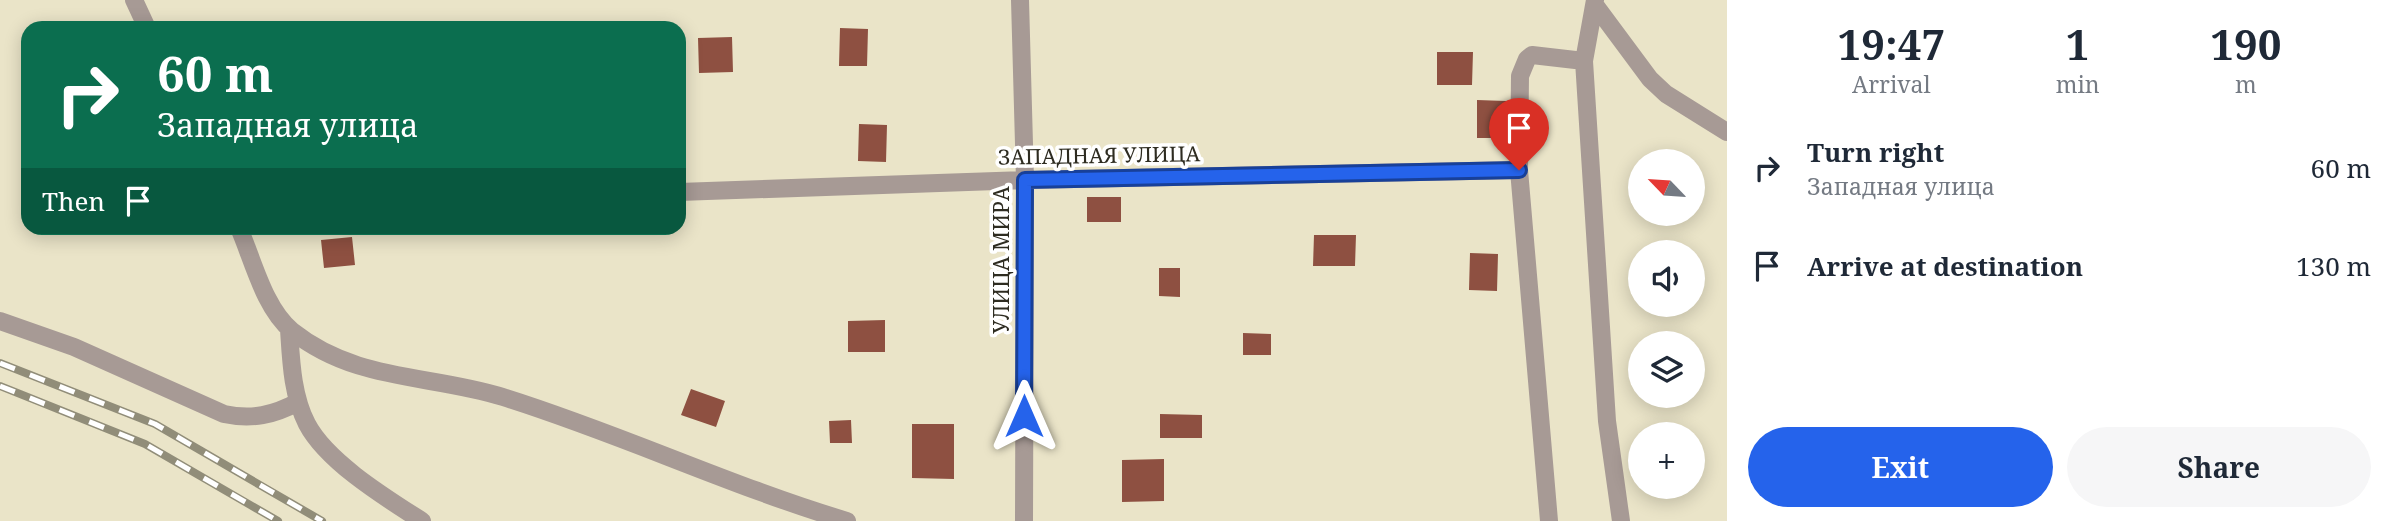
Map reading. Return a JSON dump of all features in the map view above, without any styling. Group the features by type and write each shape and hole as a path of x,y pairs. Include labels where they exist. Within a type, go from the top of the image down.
{"street":[{"path":"134,0 144,21"},
{"name":"УЛИЦА МИРА","path":"1020,0 1025,180 1024,521"},
{"path":"1595,3 1584,61 1607,421 1621,521"},
{"path":"1595,3 1650,79 1666,93 1727,132"},
{"path":"1549,521 1519,170 1522,66 1532,55 1584,61"},
{"name":"ЗАПАДНАЯ УЛИЦА","path":"686,192 1025,180 1519,170"},
{"path":"242,235 267,295 289,329 312,345 343,360 392,376 501,396 830,518 848,521"},
{"path":"0,321 74,347 224,414 243,418 265,416 298,402"},
{"path":"289,329 298,402 308,426 352,474 422,521"}],"building":[{"path":"840,28 868,29 867,66 839,66"},
{"path":"732,37 733,72 699,73 698,38"},
{"path":"1437,52 1473,52 1472,85 1437,85"},
{"path":"1477,100 1506,101 1505,138 1477,138"},
{"path":"859,124 887,125 886,162 858,161"},
{"path":"1087,197 1121,197 1121,222 1087,222"},
{"path":"1314,235 1356,235 1355,266 1313,266"},
{"path":"352,237 355,265 324,268 321,240"},
{"path":"1470,253 1498,254 1497,291 1469,290"},
{"path":"1159,268 1180,268 1180,297 1159,296"},
{"path":"885,320 885,352 848,352 848,321"},
{"path":"1243,333 1271,334 1271,355 1243,355"},
{"path":"691,389 725,401 716,427 681,415"},
{"path":"1160,414 1202,415 1202,438 1160,438"},
{"path":"851,420 852,443 830,443 829,421"},
{"path":"912,424 954,424 954,479 912,478"},
{"path":"1164,459 1164,501 1122,502 1122,460"}],"railway":[{"path":"0,363 155,424 322,521"},
{"path":"0,386 145,444 278,521"}],"route":[{"path":"1024,416 1025,180 1519,170"}]}
